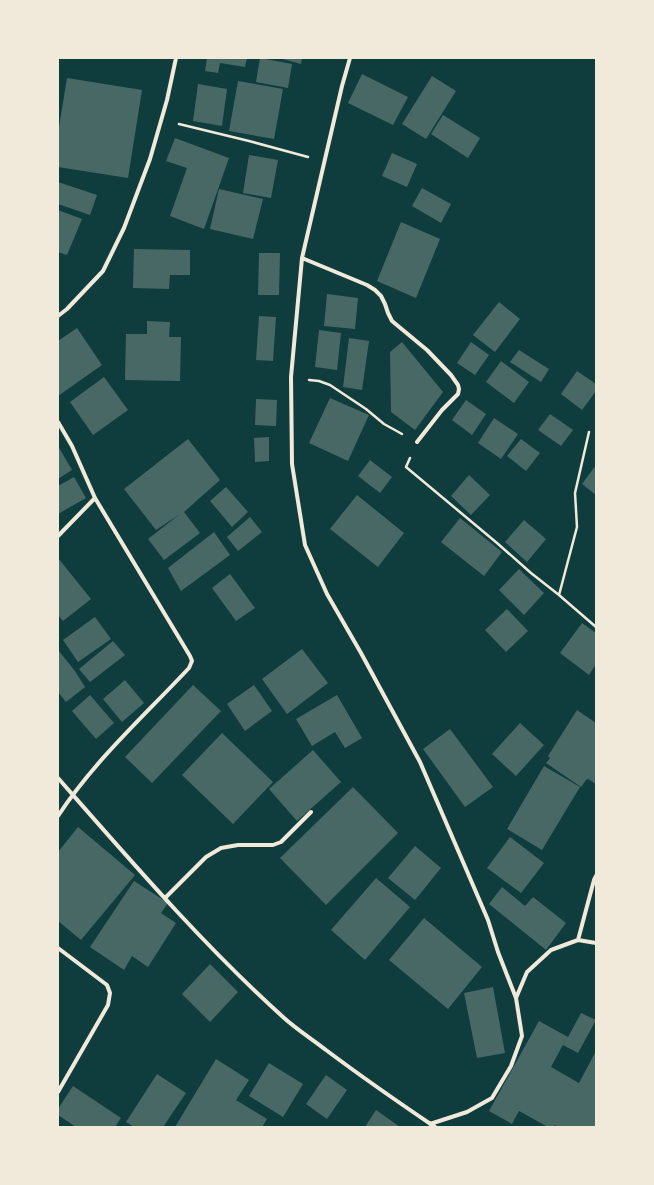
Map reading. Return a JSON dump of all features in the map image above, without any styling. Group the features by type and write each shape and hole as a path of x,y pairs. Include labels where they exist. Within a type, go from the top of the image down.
{"street":[{"path":"58,316 67,309 103,271 124,228 150,159 167,100 176,58"},
{"path":"350,58 342,86 302,258 290,377 292,464 305,545 327,594 420,762 488,920 498,952 516,998 522,1036 511,1066 492,1098 467,1112 430,1124"},
{"path":"302,258 367,284 375,290 385,304 392,321 400,330 427,350 458,384 458,394 442,410 417,442"},
{"path":"58,422 72,446 95,498 192,661 189,668 72,794 58,816"},
{"path":"58,536 95,498"},
{"path":"58,778 165,898 218,954 284,1017 353,1070 435,1127"},
{"path":"165,898 206,857 221,848 238,845 273,845 281,842 311,812"},
{"path":"578,940 596,876"},
{"path":"516,998 528,972 551,950 578,940 596,943"},
{"path":"58,948 107,986 110,992 108,1005 58,1092"}],"path":[{"path":"161,119 250,141 324,162"},
{"path":"290,377 319,381 330,385 366,409 384,424 417,442 406,467 530,573 596,627"},
{"path":"559,596 577,527 575,493 589,432"}],"building":[{"path":"207,58 247,58 245,67 220,63 218,73 205,71"},
{"path":"260,58 292,64 288,88 256,82"},
{"path":"279,58 302,58 301,64"},
{"path":"362,74 408,97 393,125 348,103"},
{"path":"432,76 456,91 426,139 402,124"},
{"path":"67,78 142,90 128,178 58,167 58,133"},
{"path":"238,81 283,89 274,139 229,131"},
{"path":"198,84 227,89 222,126 193,121"},
{"path":"443,115 480,138 468,158 431,134"},
{"path":"175,138 229,158 204,229 170,216 187,168 166,161"},
{"path":"392,153 417,164 407,187 382,176"},
{"path":"249,155 278,160 271,198 243,193"},
{"path":"58,182 97,195 90,215 58,204"},
{"path":"422,188 451,204 441,223 412,206"},
{"path":"219,189 263,199 253,239 210,229"},
{"path":"58,210 82,219 67,255 58,252"},
{"path":"401,222 440,239 416,298 377,281"},
{"path":"134,249 190,250 190,275 170,275 169,289 133,288"},
{"path":"259,253 280,253 279,295 258,295"},
{"path":"327,294 358,298 355,329 324,326"},
{"path":"499,302 520,319 495,352 473,335"},
{"path":"259,316 276,317 273,361 256,360"},
{"path":"147,321 170,322 169,337 181,337 180,381 125,380 126,334 147,334"},
{"path":"77,328 102,365 58,396 58,341"},
{"path":"319,330 341,333 337,370 315,367"},
{"path":"349,338 369,341 362,390 343,387"},
{"path":"402,342 443,392 415,430 391,412 390,352"},
{"path":"471,342 489,355 475,375 457,363"},
{"path":"519,350 549,369 541,382 510,362"},
{"path":"501,361 529,382 514,403 486,382"},
{"path":"577,371 596,384 596,391 582,410 561,394"},
{"path":"104,377 128,410 93,435 70,402"},
{"path":"330,398 369,415 348,461 309,443"},
{"path":"256,399 277,400 276,426 255,425"},
{"path":"466,400 486,414 472,435 452,420"},
{"path":"550,414 573,430 561,446 538,430"},
{"path":"494,418 518,434 501,459 478,443"},
{"path":"269,437 269,461 255,462 254,438"},
{"path":"188,439 220,480 184,512 200,533 164,560 148,539 180,514 156,530 124,489"},
{"path":"521,439 540,453 526,471 507,456"},
{"path":"58,446 72,470 58,479"},
{"path":"370,460 392,477 380,493 358,476"},
{"path":"596,465 596,495 582,484"},
{"path":"469,475 490,495 471,515 451,496"},
{"path":"74,477 86,498 58,514 58,486"},
{"path":"226,487 248,512 232,527 210,501"},
{"path":"357,495 404,533 378,567 330,529"},
{"path":"250,517 262,532 238,551 227,537"},
{"path":"460,518 502,552 484,576 441,542"},
{"path":"524,520 546,539 527,562 505,542"},
{"path":"214,532 230,555 181,591 168,568"},
{"path":"58,558 91,599 63,621 58,615"},
{"path":"519,569 544,593 524,615 499,590"},
{"path":"230,574 255,608 236,621 212,588"},
{"path":"507,609 528,631 506,652 485,630"},
{"path":"95,617 111,639 78,662 63,640"},
{"path":"582,623 596,633 596,664 589,675 560,653"},
{"path":"113,641 125,655 90,682 79,669"},
{"path":"302,649 328,683 287,714 262,679"},
{"path":"58,650 75,671 85,687 66,702 58,692"},
{"path":"125,680 144,703 122,722 103,699"},
{"path":"193,685 221,711 152,783 125,757"},
{"path":"254,685 272,711 245,731 227,704"},
{"path":"90,695 114,723 96,739 72,711"},
{"path":"337,695 362,738 345,748 335,732 312,746 296,719"},
{"path":"577,710 596,723 596,784 588,779 581,787 546,763 550,758 548,756"},
{"path":"520,723 544,745 516,776 492,754"},
{"path":"450,729 493,787 465,807 423,749"},
{"path":"222,733 273,782 233,824 182,775"},
{"path":"313,750 341,782 297,821 269,789"},
{"path":"544,766 580,787 542,850 507,829"},
{"path":"353,787 398,833 326,905 280,858"},
{"path":"78,827 135,875 81,940 58,921 58,852"},
{"path":"510,837 544,863 521,893 487,868"},
{"path":"415,846 441,868 415,900 388,878"},
{"path":"376,878 410,907 365,960 331,930"},
{"path":"134,881 168,903 161,913 176,923 148,967 132,956 124,970 90,947"},
{"path":"502,887 525,906 533,897 566,923 546,950 489,904"},
{"path":"424,918 482,967 448,1009 389,960"},
{"path":"210,964 238,992 210,1022 182,994"},
{"path":"493,987 505,1053 477,1058 464,993"},
{"path":"581,1013 596,1020 578,1053 563,1045 566,1039 551,1067 579,1083 596,1051 596,1127 558,1127 555,1125 554,1127 548,1127 519,1111 512,1124 489,1111 539,1021 568,1037"},
{"path":"216,1059 249,1080 236,1100 267,1119 262,1127 175,1127"},
{"path":"269,1063 303,1084 283,1117 249,1096"},
{"path":"157,1074 186,1093 163,1127 134,1127 126,1122"},
{"path":"326,1075 347,1090 327,1119 306,1104"},
{"path":"73,1086 121,1118 115,1127 76,1127 58,1115 58,1109"},
{"path":"376,1110 400,1127 365,1127"}]}
